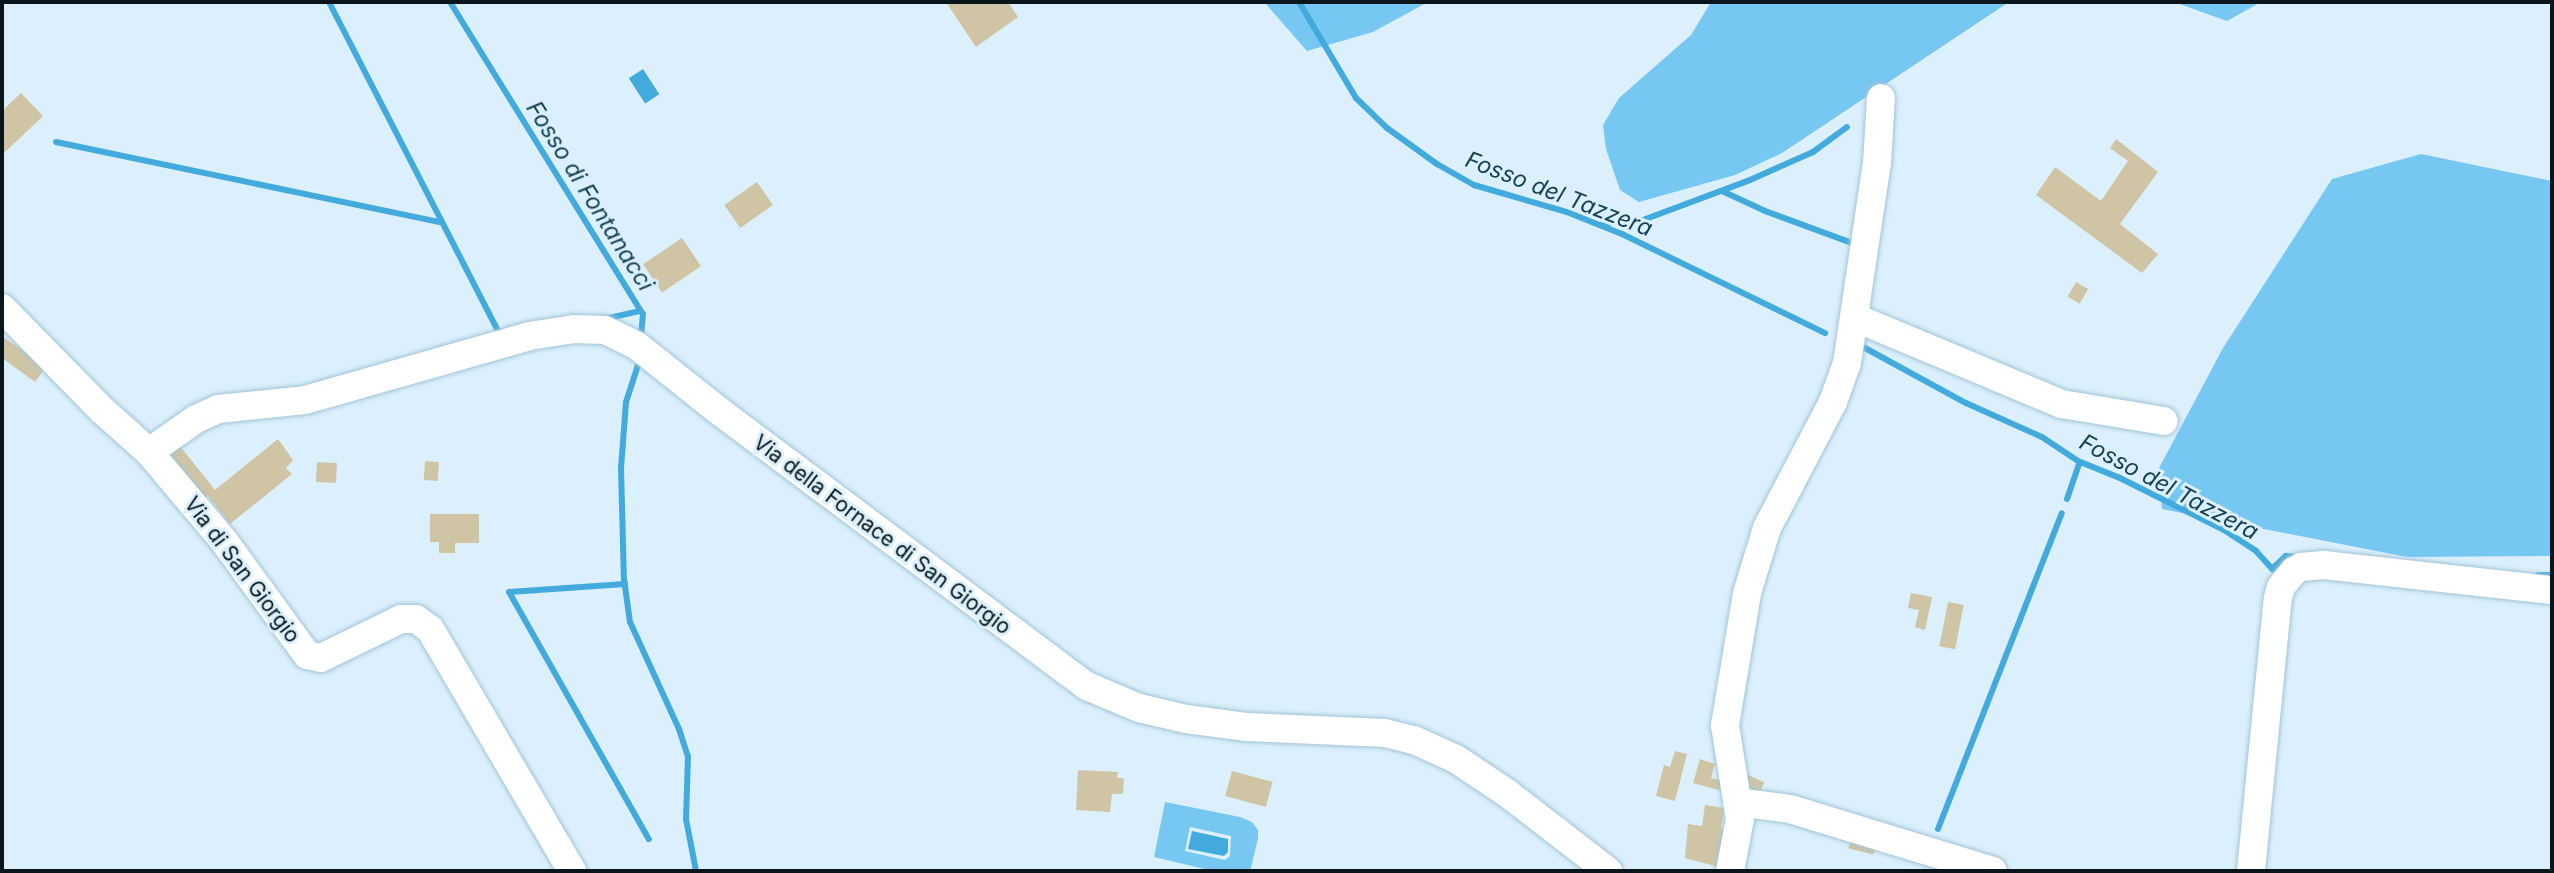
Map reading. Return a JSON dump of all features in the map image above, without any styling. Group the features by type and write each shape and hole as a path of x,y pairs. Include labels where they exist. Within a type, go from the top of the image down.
{"street":[{"path":"1730,871 1740,828 1725,725 1751,575 1767,528 1841,384 1856,318 1877,163 1881,98"},
{"name":"Via di San Giorgio","path":"2,308 103,411 149,452 224,541 306,655 321,658 401,619 416,619 430,629 572,871"},
{"path":"1856,318 2062,404 2164,421"},
{"name":"Via della Fornace di San Giorgio","path":"149,452 196,419 218,409 305,400 529,336 574,328 605,330 636,345 730,420 1087,686 1139,708 1186,719 1247,727 1371,732 1414,740 1456,759 1488,780 1608,871"},
{"path":"2251,871 2278,598 2281,587 2294,571 2301,567 2324,565 2552,590"},
{"path":"1737,802 1790,809 1993,871"}],"shaded area":[{"path":"1264,2 1428,2 1373,32 1307,51"},
{"path":"1711,2 2009,2 1782,153 1735,175 1639,202 1620,190 1606,149 1603,125 1619,98 1691,35"},
{"path":"2174,2 2261,2 2227,21"},
{"path":"643,69 659,94 645,103 629,78"},
{"path":"2421,154 2552,181 2552,556 2407,557 2162,509 2159,468 2223,348 2332,179"},
{"path":"1165,802 1240,817 1252,822 1258,830 1250,871 1213,871 1154,857","holes":["1190,827 1231,836 1230,856 1225,860 1185,851"]},
{"path":"1192,831 1228,839 1228,852 1224,856 1188,849"}],"building":[{"path":"946,2 1008,2 1018,17 976,47"},
{"path":"21,93 43,116 2,155 2,111"},
{"path":"2116,139 2158,172 2120,224 2158,254 2142,273 2036,195 2055,167 2101,201 2128,161 2110,148"},
{"path":"757,182 773,205 740,228 724,205"},
{"path":"682,238 701,266 662,292 643,264"},
{"path":"2076,282 2088,289 2080,304 2068,297"},
{"path":"2,336 46,367 35,382 2,358"},
{"path":"278,439 293,460 286,468 292,474 230,524 208,496 201,501 162,452 176,441 215,490"},
{"path":"425,461 439,462 438,481 424,480"},
{"path":"317,462 337,463 336,483 316,482"},
{"path":"430,514 479,514 479,543 455,543 455,553 439,553 439,542 430,542"},
{"path":"1911,593 1932,597 1925,630 1915,627 1919,610 1908,608"},
{"path":"1948,602 1964,605 1955,649 1939,646"},
{"path":"1675,751 1687,754 1675,801 1656,796 1664,765 1670,767"},
{"path":"1700,759 1715,764 1711,778 1725,782 1722,791 1693,783"},
{"path":"1078,770 1118,772 1117,778 1124,778 1123,794 1112,794 1110,812 1076,810"},
{"path":"1232,771 1273,782 1266,807 1225,796"},
{"path":"1746,774 1764,782 1759,794 1741,786"},
{"path":"1705,805 1724,808 1721,829 1734,831 1727,869 1685,858 1688,824 1702,826"},
{"path":"1852,833 1877,839 1874,854 1848,849"}],"waterway":[{"path":"329,2 501,337"},
{"name":"Fosso di Fontanacci","path":"450,2 643,314 641,337"},
{"name":"Fosso del Tazzera","path":"1299,2 1356,98 1387,128 1437,164 1474,185 1567,212 1622,234 1825,333"},
{"path":"1602,224 1643,220 1750,180 1813,152 1847,127"},
{"path":"56,142 440,222"},
{"path":"1722,191 1765,211 1852,243"},
{"path":"605,319 640,311"},
{"name":"Fosso del Tazzera","path":"1865,348 1966,403 2042,437 2078,461 2120,478 2224,530 2256,551 2272,569 2286,556 2297,557"},
{"name":"Fosso di Fontanacci","path":"640,359 626,402 621,468 624,579 630,622 679,729 688,756 686,819 696,871"},
{"path":"2067,499 2080,462"},
{"path":"1938,829 2062,513"},
{"name":"Fosso del Tazzera","path":"2538,575 2552,575"},
{"path":"625,584 509,592 649,839"}]}
